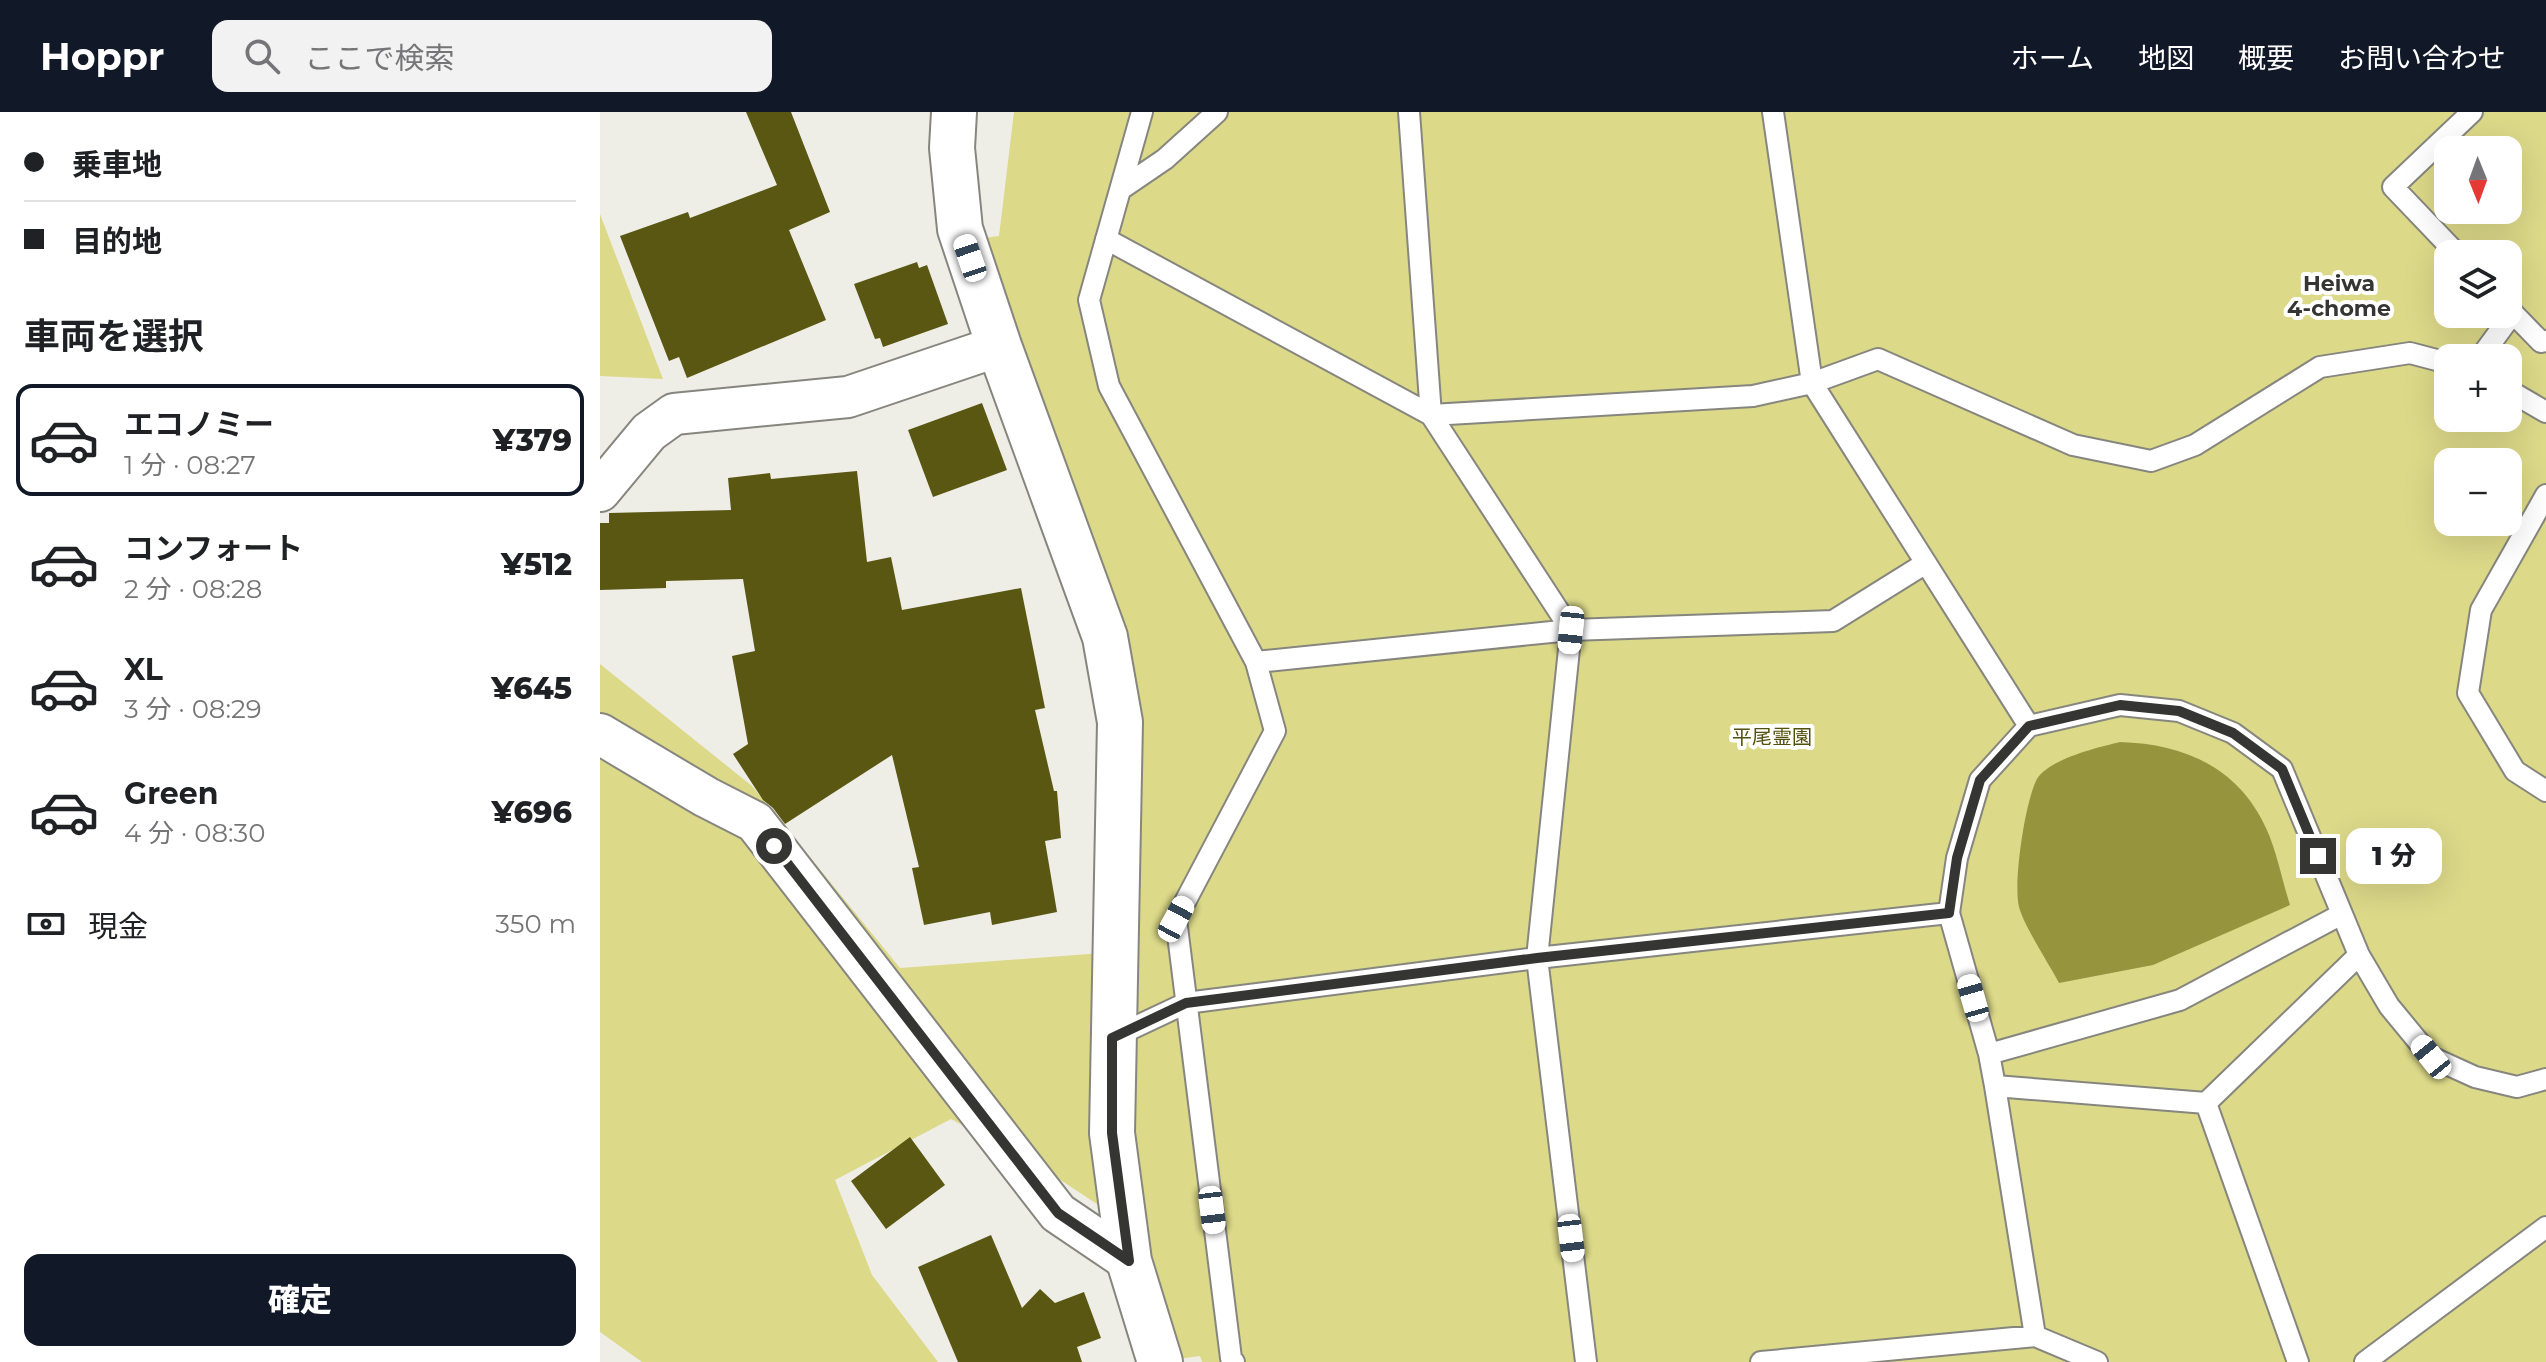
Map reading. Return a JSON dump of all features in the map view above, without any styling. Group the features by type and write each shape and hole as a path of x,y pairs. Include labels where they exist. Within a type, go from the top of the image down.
{"street":[{"path":"954,112 952,148 960,229 999,346 1105,637 1120,722 1112,1133 1129,1261 1160,1362"},
{"path":"600,491 649,432 674,414 848,397 999,346"},
{"path":"600,734 706,797 755,822 1058,1213 1129,1261"}],"lane":[{"path":"1142,112 1089,300 1109,386 1256,662 1275,731 1176,919 1231,1358 1234,1362"},
{"path":"1121,189 1165,159 1217,112"},
{"path":"1409,112 1431,415"},
{"path":"1773,112 1812,383 2029,726"},
{"path":"2444,240 2393,187 2472,112"},
{"path":"1106,239 1431,415 1571,630 1537,958 1586,1362"},
{"path":"2522,322 2541,342 2546,341"},
{"path":"1431,415 1753,396 1812,383 1878,359 2073,445 2151,461 2195,445 2320,367 2410,353 2434,359"},
{"path":"2522,398 2546,412"},
{"path":"2546,495 2481,610 2468,693 2515,771 2546,791"},
{"path":"1256,662 1571,630 1833,621 1926,563"},
{"path":"2035,1336 1989,1054 1949,913 1957,858 1980,780 2029,726 2120,705 2179,711 2233,733 2282,769 2359,955 2389,1006 2431,1057 2475,1077 2517,1087 2546,1079"},
{"path":"1112,1038 1186,1003 1537,958 1949,913"},
{"path":"1989,1054 2180,1000 2342,914"},
{"path":"1995,1086 2206,1103 2359,955"},
{"path":"2206,1103 2298,1362"},
{"path":"2365,1362 2546,1227"},
{"path":"1761,1362 2035,1336 2097,1362"}],"green space":[{"name":"平尾霊園","path":"1014,112 2546,112 2546,1362 1202,1362 1200,1356 1178,1359 1124,1222 1044,1169 951,1119 835,1180 872,1275 938,1362 642,1362 600,1332 600,664 752,786 900,968 1129,951 1138,706 984,238 999,236"},
{"path":"600,214 663,379 600,376"}],"shaded area":[{"path":"2120,742 2187,754 2206,763 2240,789 2266,828 2290,905 2153,965 2059,983 2019,907 2019,862 2028,805 2037,779 2052,765"}],"building":[{"path":"746,112 791,112 830,212 789,230 826,320 687,378 679,357 669,361 620,236 688,212 690,218 777,185"},
{"path":"917,262 919,268 927,265 948,324 883,347 880,338 875,339 854,284"},
{"path":"982,403 1007,470 933,497 908,430"},
{"path":"857,471 867,562 891,557 902,610 1021,588 1045,708 1035,710 1054,791 1057,791 1061,838 1045,841 1057,912 992,925 990,912 924,925 912,868 919,867 892,755 785,824 763,800 733,754 748,744 732,656 755,651 743,579 666,581 666,588 600,590 600,523 609,523 609,513 731,510 728,478 770,473 771,479"},
{"path":"910,1137 945,1185 886,1229 851,1181"},
{"path":"991,1235 1022,1308 1040,1289 1055,1303 1084,1292 1101,1338 1077,1347 1082,1362 958,1362 918,1267"}],"district":[{"name":"Heiwa 4-chome","path":"2339,296"}],"route":[{"path":"774,846 1058,1213 1129,1261 1112,1133 1112,1038 1186,1003 1537,958 1949,913 1957,858 1980,780 2029,726 2120,705 2179,711 2233,733 2282,769 2318,856"}]}
